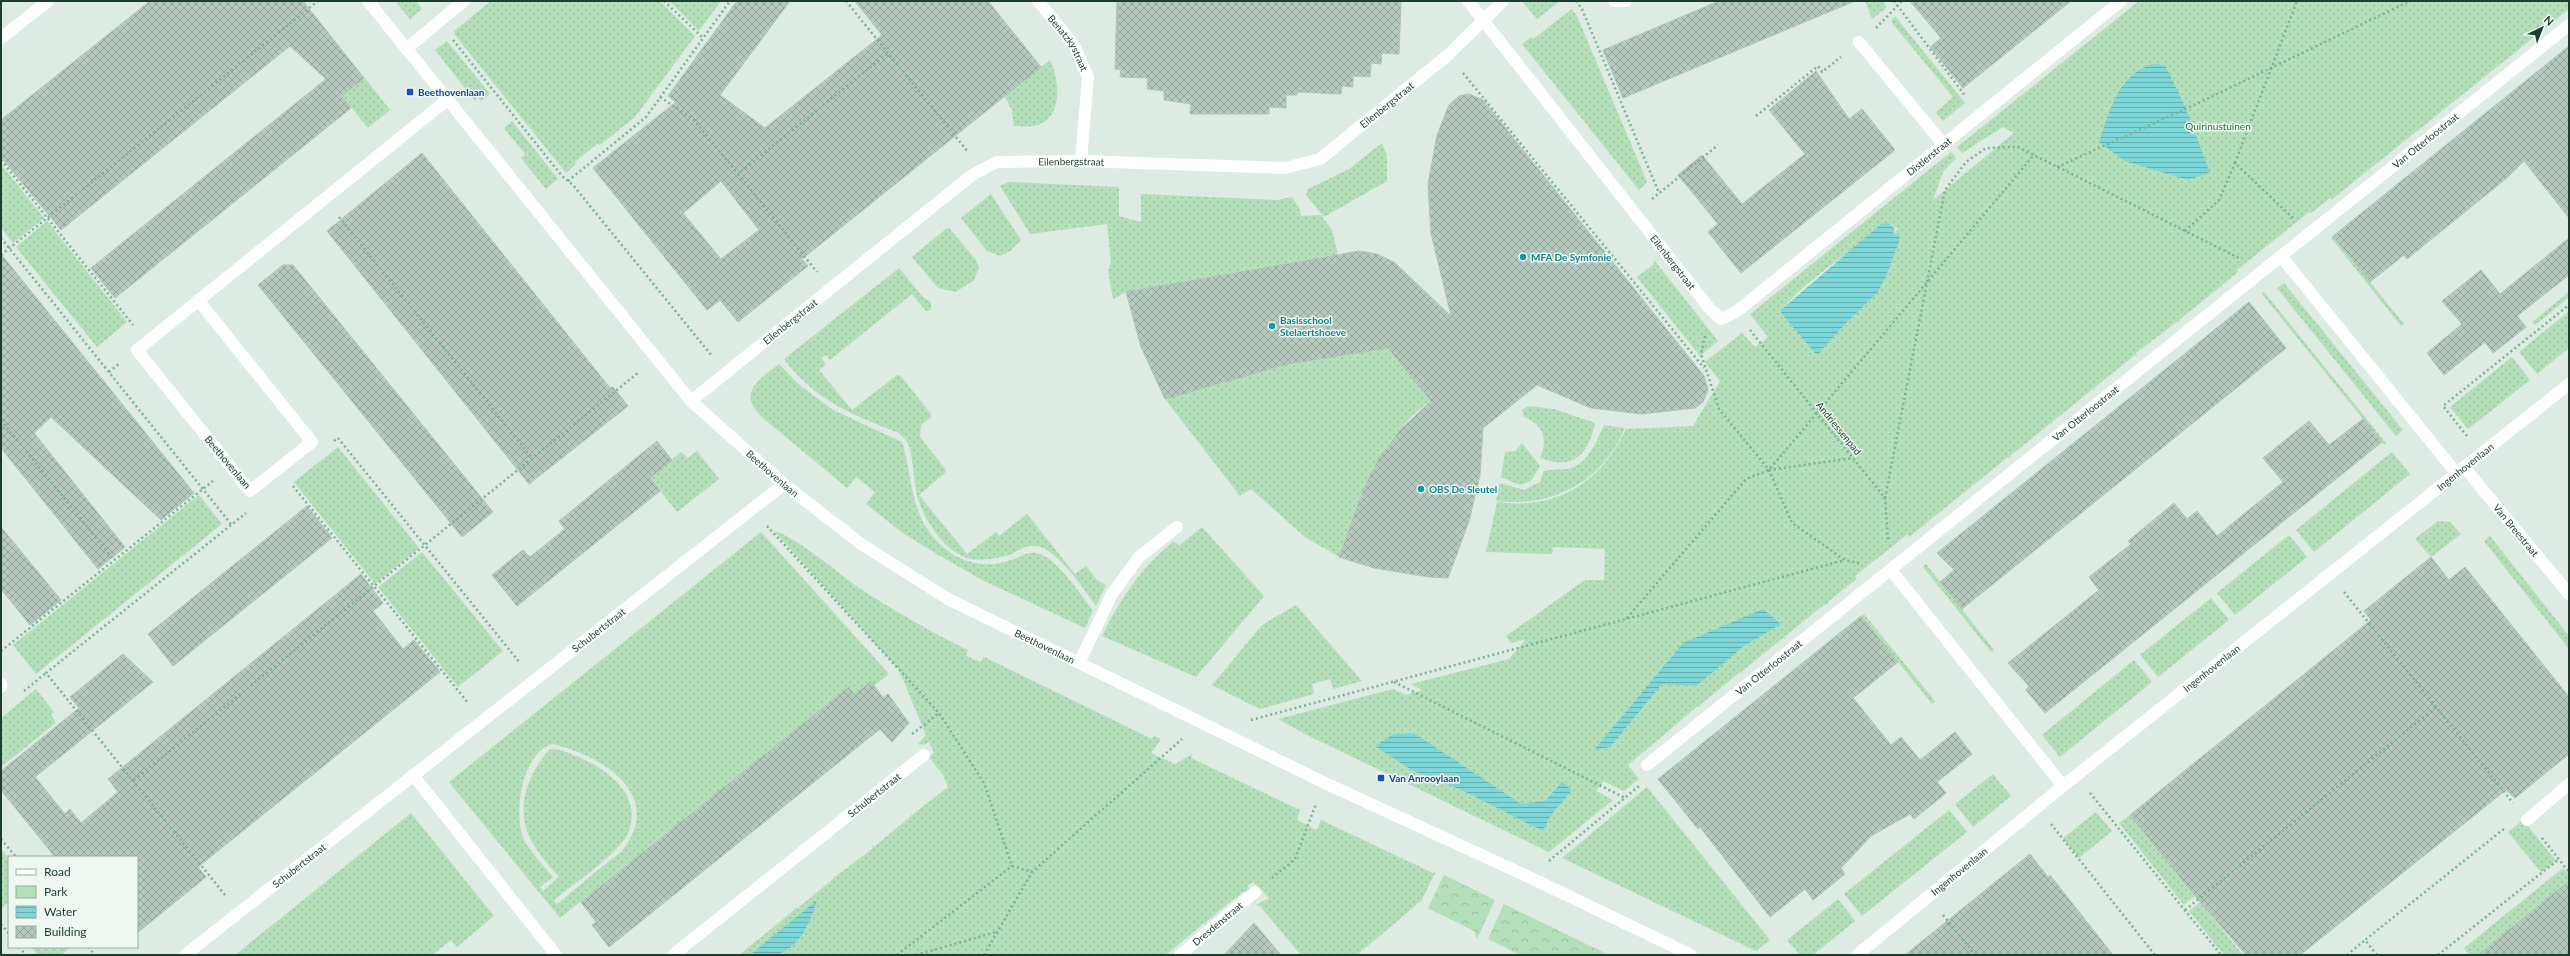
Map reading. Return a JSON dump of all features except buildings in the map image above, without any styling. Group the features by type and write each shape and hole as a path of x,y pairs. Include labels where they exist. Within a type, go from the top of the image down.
{"street":[{"path":"1,38 48,1"},
{"name":"Beethovenlaan","path":"368,1 691,401 784,484 861,544 948,599 1200,722"},
{"path":"406,49 464,1"},
{"name":"Benatzkystraat","path":"1038,1 1074,45 1088,77 1081,162"},
{"path":"1468,1 1482,21"},
{"name":"Eilenbergstraat","path":"691,401 982,170 997,162 1081,162 1285,168 1320,159 1448,55 1503,1"},
{"path":"1614,1 1626,1"},
{"name":"Distlerstraat","path":"1736,312 2121,1"},
{"name":"Eilenbergstraat","path":"1482,21 1710,308 1721,319 1736,312"},
{"name":"Van Otterloostraat","path":"1648,766 2569,25"},
{"path":"1859,42 1944,145"},
{"path":"146,342 447,100"},
{"path":"2281,256 2460,471"},
{"path":"198,300 312,442"},
{"name":"Beethovenlaan","path":"146,342 137,350 250,491 312,442"},
{"name":"Ingenhovenlaan","path":"1857,955 1927,896 2063,786 2569,384"},
{"name":"Van Breestraat","path":"2460,471 2569,594"},
{"name":"Schubertstraat","path":"185,955 784,484"},
{"path":"1079,663 1112,594 1139,557 1177,527"},
{"path":"1891,570 2063,786"},
{"path":"1200,722 1324,783 1529,877 1691,955"},
{"name":"Schubertstraat","path":"673,955 924,755"},
{"path":"413,775 556,955"},
{"path":"2527,820 2569,784"},
{"name":"Dresdenstraat","path":"1180,955 1255,892"}],"path":[{"path":"1,255 318,1"},
{"path":"664,1 703,38"},
{"path":"568,180 646,117 730,1"},
{"path":"846,1 982,170"},
{"path":"1576,1 1582,9 1660,193"},
{"path":"1894,1 1897,8 1980,115"},
{"path":"1756,116 1818,66 1822,72 1859,42 1897,8 1902,1"},
{"path":"2185,231 2218,200 2235,163 2269,69 2297,1"},
{"path":"2057,168 2192,106 2410,1"},
{"path":"438,22 726,373"},
{"path":"738,174 888,53"},
{"path":"1448,55 1706,370"},
{"path":"660,97 694,120 831,289"},
{"path":"1634,213 1718,145"},
{"path":"1710,308 1701,354 1719,409 1769,470 1792,523 1845,560 1891,570 1885,498 1925,285 1945,190 1966,162 1986,148 2018,147 2057,168 2240,258 2261,273"},
{"path":"1769,470 2034,155"},
{"path":"1,160 146,342"},
{"path":"2235,163 2309,233"},
{"path":"324,199 532,458"},
{"path":"1,238 232,524"},
{"path":"2482,454 2443,406 2569,305"},
{"name":"Andriessenpad","path":"1736,312 1885,498"},
{"path":"134,780 656,359"},
{"path":"1,420 114,560"},
{"path":"312,442 320,452 338,438 533,681"},
{"path":"1626,619 1746,479 1769,470 1853,458"},
{"path":"1,651 231,467"},
{"path":"279,468 482,721"},
{"path":"239,912 134,780 46,673 259,502 250,491"},
{"path":"752,510 938,713 984,783 1012,866"},
{"path":"1216,729 1845,560"},
{"path":"2330,574 2569,872"},
{"path":"1394,682 1625,798"},
{"path":"2185,910 2436,707"},
{"path":"984,955 1032,872 1200,722"},
{"path":"1529,877 1648,779 1648,766"},
{"path":"2076,776 2222,955"},
{"path":"1255,892 1295,859 1324,783"},
{"path":"2037,807 2154,955"},
{"path":"2347,955 2516,819 2527,820"},
{"path":"1,839 15,856"},
{"path":"2438,955 2559,859"},
{"path":"1012,866 1032,872"},
{"path":"897,955 1012,866"},
{"path":"1927,896 1975,955"},
{"path":"1,924 8,933"},
{"path":"916,955 996,932"},
{"path":"2366,940 2377,955"}],"green space":[{"path":"395,1 416,1 422,9 410,19"},
{"path":"491,1 660,1 695,36 635,117 600,145 598,143 575,162 576,164 566,173 455,35 454,31"},
{"path":"669,1 721,1 699,31"},
{"path":"1522,1 1560,1 1537,19"},
{"path":"1865,1 1884,1 1886,8 1872,19"},
{"name":"Quirinustuinen","path":"2139,1 2569,1 2569,9 2331,200 2330,198 2311,213 2309,212 2237,270 2238,272 2221,286 2223,288 2220,287 2179,320 2179,323 2178,321 2136,353 2137,357 2135,355 2094,388 2095,390 2093,389 2052,422 2053,424 2051,423 2010,456 2011,458 2008,457 1967,490 1968,492 1966,491 1925,524 1926,526 1924,525 1909,537 1908,534 1855,576 1857,579 1846,587 1848,589 1845,588 1827,603 1828,605 1825,604 1784,637 1786,639 1783,638 1742,671 1742,674 1740,672 1700,705 1701,707 1698,706 1628,765 1639,779 1624,791 1604,781 1596,791 1613,800 1549,852 1305,734 1278,719 1393,689 1406,695 1422,690 1411,684 1509,659 1526,639 1511,643 1506,636 1585,580 1604,580 1605,549 1553,547 1552,554 1486,552 1497,502 1539,502 1558,497 1575,489 1590,478 1604,464 1616,448 1626,429 1693,426 1720,381 1705,362 1742,333 1755,347 1768,337 1750,314 1951,152 1956,158 1943,172 1933,200 2014,133 2003,127 1962,153 1957,147","holes":["1889,223 1898,229 1787,321 1782,309 1806,285"]},
{"path":"1572,9 1577,16 1647,182 1639,190 1522,44 1531,37 1533,39"},
{"path":"1895,16 1965,103 1943,121 1936,112 1953,97 1892,23 1892,19"},
{"path":"447,41 490,94 481,101 478,98 475,101 435,50"},
{"path":"1050,60 1056,76 1057,85 1056,103 1053,111 1049,118 1039,125 1014,126 1012,110 1004,96"},
{"path":"365,78 390,110 368,128 342,96"},
{"path":"512,121 558,179 546,189 521,158 525,154 504,128"},
{"path":"1382,143 1387,156 1387,181 1324,217 1306,195 1308,189 1349,169"},
{"path":"1,164 44,218 13,243 1,228"},
{"path":"1008,182 1119,187 1119,216 1141,222 1141,194 1277,200 1292,197 1300,209 1301,216 1321,215 1332,230 1338,254 1126,292 1113,299 1108,271 1111,262 1107,224 1030,234 1000,186"},
{"path":"991,194 1021,240 1009,252 1000,256 987,251 961,218"},
{"path":"47,221 127,322 97,347 16,247"},
{"path":"947,228 950,229 976,260 979,268 974,280 956,292 938,288 912,257"},
{"path":"2333,236 2404,324 2401,326 2331,238"},
{"path":"1654,260 1718,341 1700,356 1637,277 1654,264"},
{"path":"899,268 923,297 931,302 931,310 926,311 912,294 830,360 826,355 821,358 826,364 819,370 852,410 897,375 900,375 931,414 931,417 921,425 920,437 946,470 945,473 919,495 967,554 996,532 999,536 1027,514 1075,574 1086,566 1098,581 1106,585 1096,606 1058,558 1038,546 1028,546 1006,556 991,559 967,558 950,548 929,523 920,505 917,496 910,448 906,440 899,433 866,420 822,396 808,385 784,359"},
{"path":"2284,283 2403,430 2396,436 2277,288"},
{"path":"2264,292 2386,443 2384,445 2262,294"},
{"path":"2569,292 2569,297 2535,325 2532,322"},
{"path":"2569,311 2569,348 2537,374 2519,352"},
{"path":"1391,346 1432,400 1413,415 1385,450 1364,492 1339,557 1305,537 1251,489 1240,496 1165,399 1288,364"},
{"path":"2512,357 2530,380 2468,429 2450,407"},
{"path":"779,364 798,384 833,410 902,442 914,496 921,517 934,538 952,554 974,563 986,564 1011,560 1025,554 1040,554 1054,563 1062,571 1093,611 1085,628 982,580 904,534 866,504 875,492 856,477 847,488 764,419 751,402 751,395 757,382"},
{"path":"1528,406 1554,409 1595,423 1588,444 1583,452 1578,457 1562,463 1552,462 1540,458 1544,445 1544,439 1540,428 1531,420 1524,417 1522,410"},
{"path":"1604,425 1625,428 1616,447 1604,463 1590,476 1574,487 1557,495 1538,500 1517,502 1496,501 1500,483 1524,490 1540,482 1544,471 1566,469 1574,467 1580,463 1586,458 1594,446"},
{"path":"1522,443 1540,466 1531,481 1520,485 1501,477 1505,452 1515,451"},
{"path":"338,447 419,548 375,584 294,482"},
{"path":"697,451 719,479 677,512 650,478 681,452 688,458"},
{"path":"2392,452 2410,474 2314,552 2296,530"},
{"path":"199,495 222,524 36,674 13,645"},
{"path":"2438,521 2450,522 2461,534 2431,557 2415,539"},
{"path":"1202,527 1264,596 1196,677 1102,636 1116,609 1132,585 1151,562 1173,542 1179,544 1177,547"},
{"path":"774,531 783,534 806,548 877,600 929,630 968,650 966,656 981,662 984,657 1152,739 1154,736 1161,739 1151,753 1175,764 1192,754 1191,758 1300,810 1297,820 1317,830 1321,820 1433,873 1436,871 1421,901 1357,955 1301,955 1260,906 1256,905 1269,898 1253,882 1247,886 1250,889 1245,893 1244,891 1237,897 1238,899 1235,898 1206,922 1206,925 1204,923 1166,955 739,955 757,940 756,938 758,940 795,909 794,907 797,909 834,878 833,876 835,877 873,848 872,845 874,847 911,816 911,814 912,815 948,787 943,775 929,757 934,753 929,742 924,745 918,744 926,735 899,670"},
{"path":"761,532 889,674 874,686 871,682 855,695 848,688 560,918 449,782","holes":["552,744 570,749 606,766 620,779 631,793 637,809 635,827 623,850 557,904 554,900 616,850 628,833 632,819 631,807 626,795 610,776 588,761 559,750 549,750 535,769 526,791 524,803 526,827 530,838 540,854 559,877 543,891 540,887 553,877 524,840 519,815 522,786 533,760 541,750"]},
{"path":"2289,535 2307,557 2235,615 2217,593"},
{"path":"2490,536 2569,636 2569,649 2484,541"},
{"path":"422,552 503,651 458,687 378,587"},
{"path":"1926,564 1994,650 1991,652 1923,567"},
{"path":"2211,598 2229,620 2158,677 2140,655"},
{"path":"1296,605 1362,681 1333,689 1330,679 1312,684 1314,694 1260,709 1212,685 1262,625"},
{"path":"1864,614 1935,701 1932,704 1861,616"},
{"path":"2134,660 2152,682 2060,757 2042,735"},
{"path":"36,689 54,712 51,714 56,723 1,767 1,718"},
{"path":"1993,774 2011,796 1973,827 1955,804"},
{"path":"1647,787 1770,940 1756,951 1562,858"},
{"path":"1949,810 1967,832 1862,916 1844,894"},
{"path":"2096,812 2112,831 2079,858 2063,838"},
{"path":"411,813 494,916 457,947 451,940 432,955 235,955"},
{"path":"2130,815 2195,896 2184,905 2119,823"},
{"path":"2523,820 2556,861 2541,872 2508,832"},
{"path":"1,849 8,858 8,903 1,908"},
{"path":"2563,868 2569,875 2569,881 2478,955 2469,955 2464,948"},
{"path":"1444,875 1495,900 1477,939 1474,931 1428,908"},
{"path":"1838,899 1855,921 1813,955 1800,955 1787,940"},
{"path":"2200,902 2243,955 2224,955 2189,911"},
{"path":"1504,904 1609,955 1520,955 1488,939"},
{"path":"32,948 70,948 61,955 38,955"}],"water":[{"path":"2152,64 2165,65 2184,104 2210,172 2188,180 2125,161 2099,142 2116,96 2130,77"},
{"path":"1889,223 1895,229 1893,233 1897,236 1898,234 1900,239 1886,276 1878,292 1847,322 1819,353 1815,353 1781,313 1782,309 1881,224"},
{"path":"1763,609 1781,624 1744,646 1696,686 1662,684 1610,747 1594,750 1683,643"},
{"path":"1414,733 1521,804 1545,801 1562,782 1572,790 1551,815 1543,831 1464,791 1413,771 1375,746 1394,734"},
{"path":"817,900 808,925 798,940 791,947 784,952 775,955 750,955"}],"place":[{"name":"Beethovenlaan","path":"410,92"},
{"name":"MFA De Symfonie","path":"1523,257"},
{"name":"Basisschool Stelaertshoeve","path":"1272,326"},
{"name":"OBS De Sleutel","path":"1421,489"},
{"name":"Van Anrooylaan","path":"1381,778"}]}
